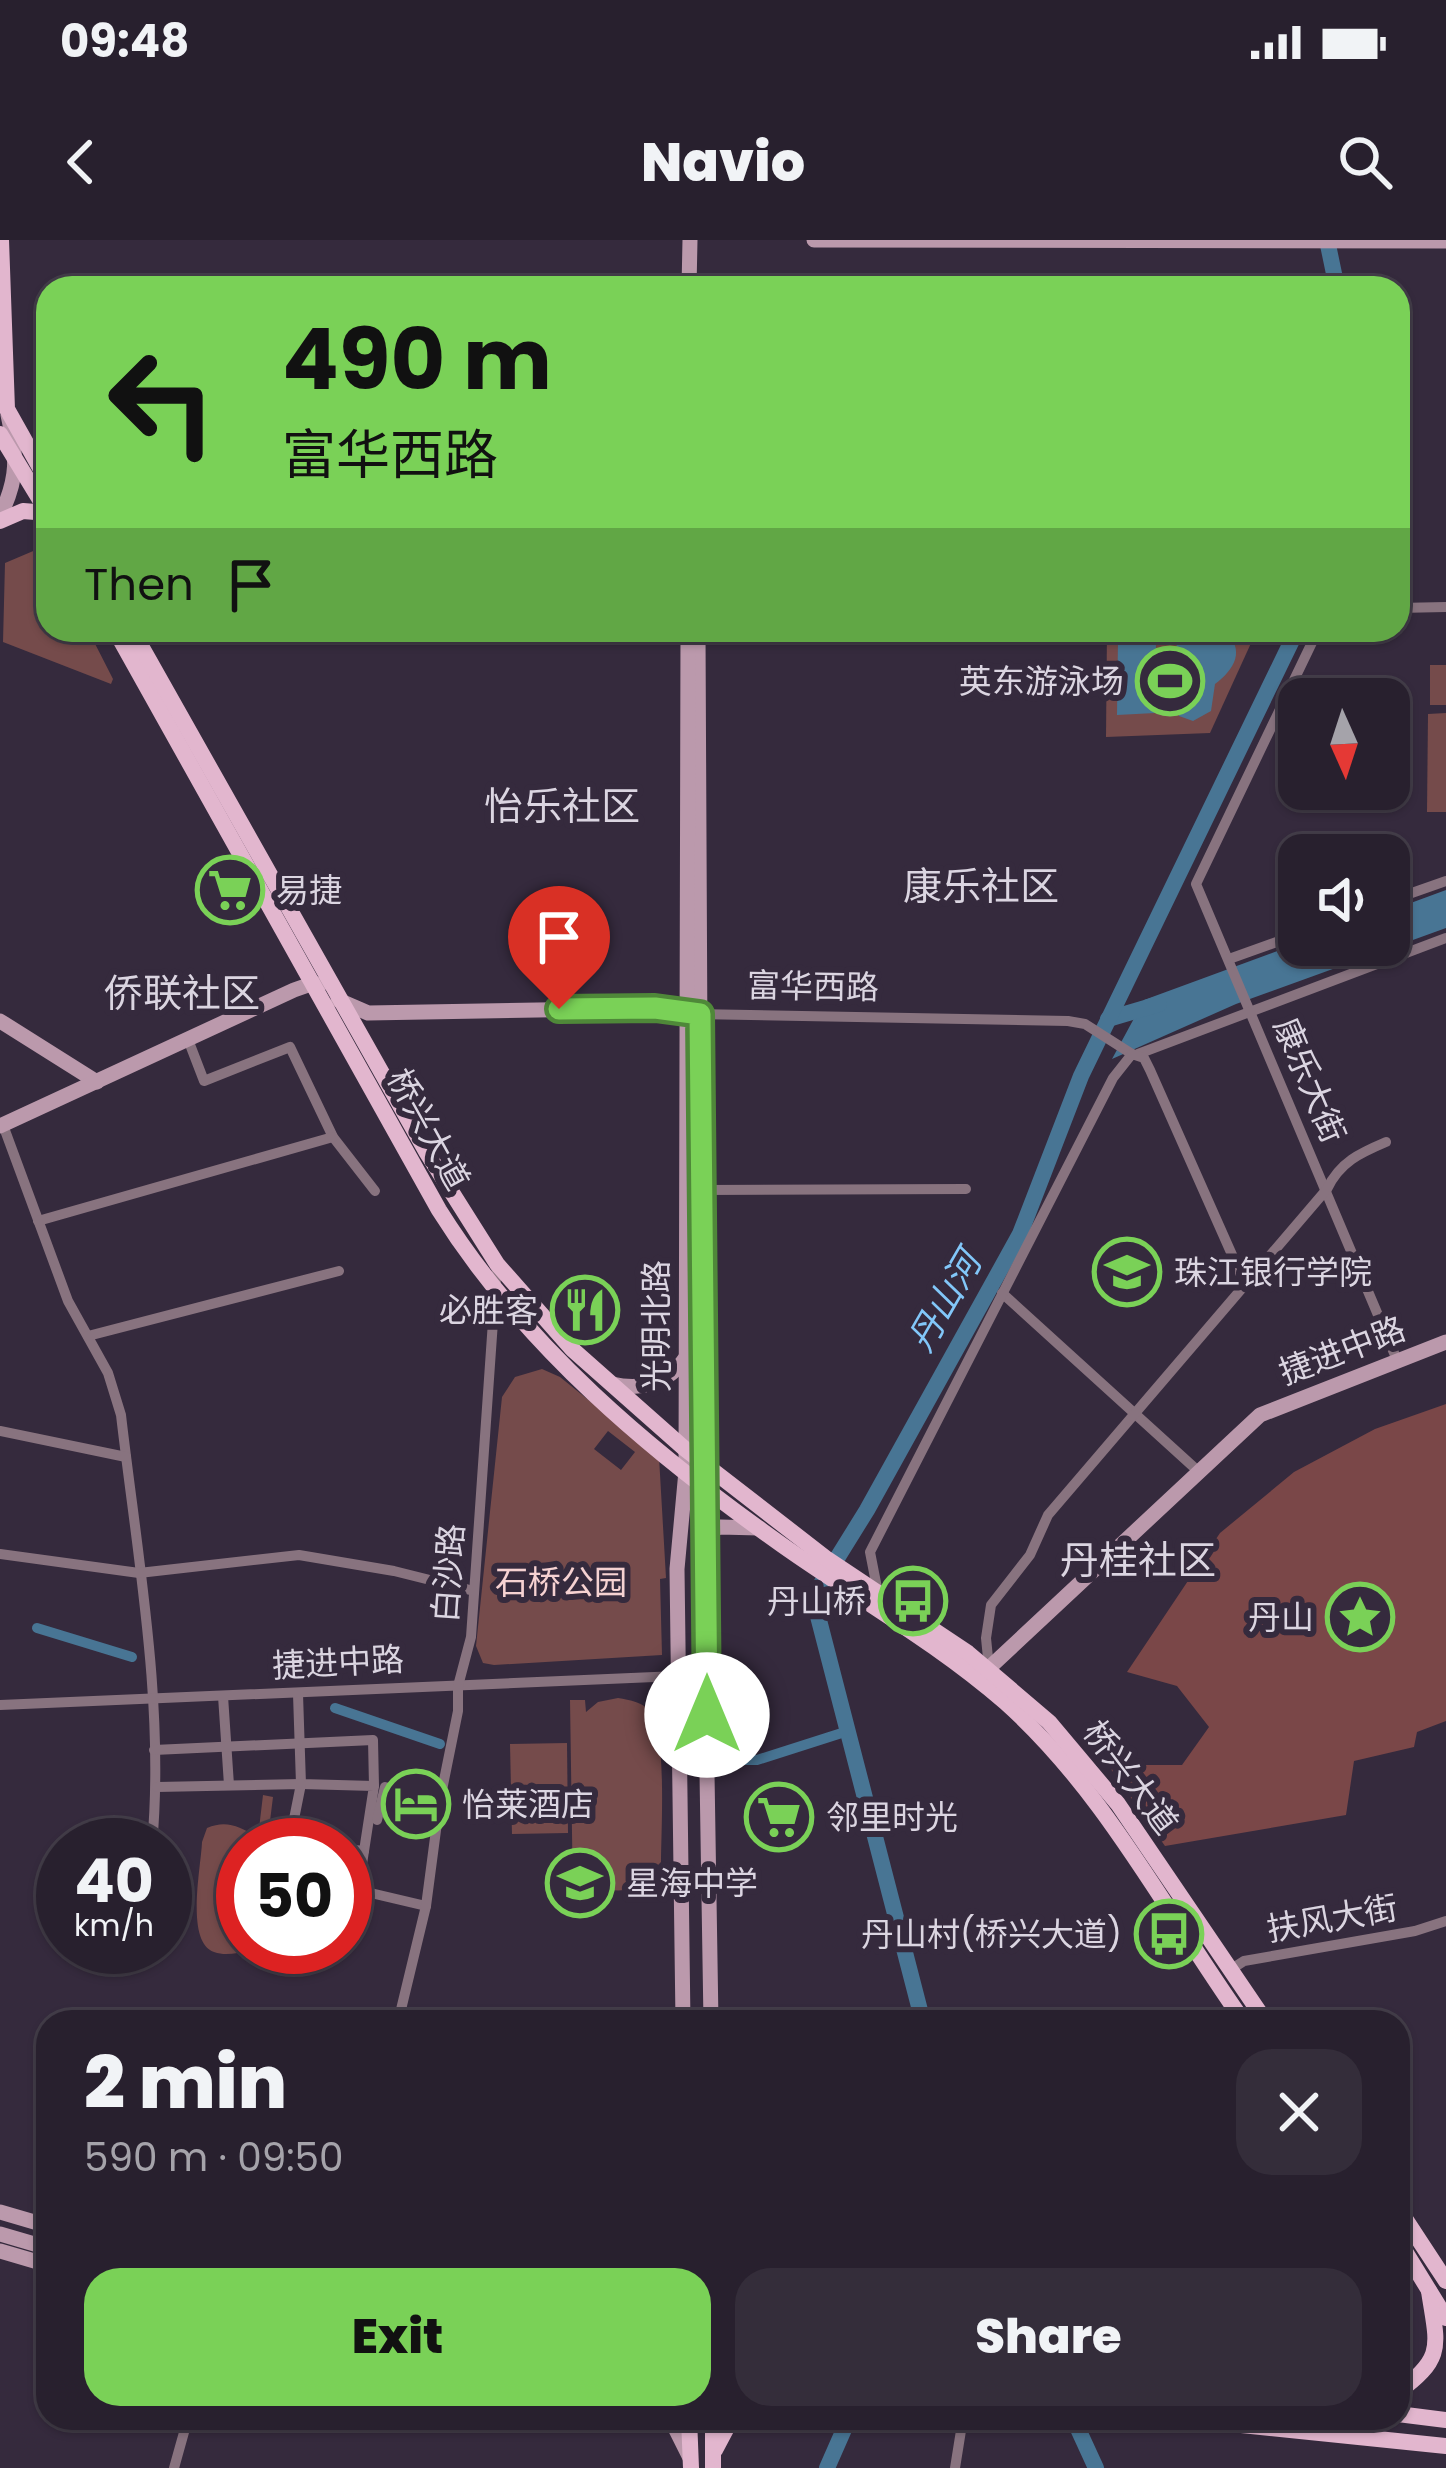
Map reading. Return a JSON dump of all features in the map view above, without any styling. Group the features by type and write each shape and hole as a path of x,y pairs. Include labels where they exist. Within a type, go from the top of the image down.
{"main road":[{"path":"0,518 14,487 16,460 7,409 1,240"},
{"path":"689,276 690,240"},
{"path":"700,240 700,276"},
{"path":"814,240 1446,242"},
{"path":"7,409 36,461"},
{"path":"0,434 36,493"},
{"path":"0,518 36,512"},
{"name":"桥兴大道","path":"122,642 440,1210 494,1288 575,1376 813,1558"},
{"name":"桥兴大道","path":"139,642 436,1170 497,1264 560,1337 686,1450 703,1483 759,1528 813,1558"},
{"name":"光明北路","path":"683,2010 679,1542 694,1467 700,1190 688,642"},
{"name":"光明北路","path":"686,1450 698,642"},
{"path":"1,1125 314,982 343,1003"},
{"name":"富华西路","path":"343,1003 368,1013 655,1008 693,1013"},
{"path":"0,1021 97,1082"},
{"name":"捷进中路","path":"1198,1471 1260,1415 1446,1342"},
{"path":"609,1383 631,1388 651,1384 671,1375 687,1356"},
{"path":"989,1668 1198,1471"},
{"path":"703,1483 711,2010"},
{"path":"679,1542 704,1538 720,1527 759,1528"},
{"path":"813,1558 840,1576"},
{"name":"桥兴大道","path":"840,1576 878,1594 989,1668 1049,1722 1096,1774 1258,2010"},
{"name":"桥兴大道","path":"840,1576 971,1673 1059,1755 1083,1783 1236,2010"},
{"path":"0,2208 36,2218"},
{"path":"1410,2226 1446,2281"},
{"path":"0,2234 36,2244"},
{"path":"0,2251 36,2262"},
{"path":"1410,2259 1446,2318"},
{"path":"1410,2382 1430,2366 1436,2347 1429,2290"},
{"path":"1410,2416 1446,2420"},
{"path":"675,2430 690,2463"},
{"path":"689,2430 690,2463"},
{"path":"713,2430 713,2462"},
{"path":"713,2462 727,2430"},
{"path":"1290,2430 1445,2446"}],"street":[{"path":"1410,608 1446,607"},
{"name":"康乐大街","path":"1312,642 1196,878 1397,1360"},
{"path":"1410,893 1446,880"},
{"path":"878,1594 870,1552 1112,1078 1135,1054 1250,1007 1446,938"},
{"path":"1229,959 1278,942"},
{"name":"富华西路","path":"693,1013 1068,1021 1085,1024 1135,1054"},
{"path":"189,1042 204,1081 290,1047 333,1137 375,1190"},
{"path":"1135,1054 1144,1058 1245,1284"},
{"path":"1,1125 68,1301 108,1373 121,1415 151,1700 154,1818"},
{"path":"38,1221 333,1137"},
{"path":"989,1668 986,1638 991,1605 1030,1555 1048,1514 1327,1189 1335,1172 1355,1155 1386,1142"},
{"path":"700,1190 966,1190"},
{"name":"白沙路","path":"401,2010 426,1906 440,1800 454,1739 458,1686 471,1637 497,1264"},
{"path":"88,1336 339,1271"},
{"path":"1002,1293 1198,1471"},
{"path":"0,1431 126,1457"},
{"path":"0,1554 139,1573 299,1555 474,1591"},
{"name":"捷进中路","path":"0,1705 679,1676"},
{"path":"295,1818 301,1784 298,1694"},
{"path":"223,1696 229,1785"},
{"path":"154,1750 373,1740 369,1818"},
{"path":"157,1787 374,1786"},
{"path":"377,1820 385,1787 440,1800"},
{"path":"372,1894 426,1906"},
{"name":"扶风大街","path":"1230,1970 1244,1961 1415,1931 1446,1921"},
{"path":"173,2468 184,2430"},
{"path":"956,2468 961,2430"}],"green space":[{"path":"36,550 36,642 94,642 113,679 111,684 3,642 5,563"},
{"name":"英东游泳场","path":"1107,642 1252,642 1210,733 1106,737"},
{"path":"1430,665 1446,665 1446,705 1430,705"},
{"path":"1446,713 1446,812 1427,812 1428,714"},
{"name":"石桥公园","path":"542,1369 560,1377 659,1457 666,1578 660,1579 662,1655 483,1663 476,1646 502,1397 515,1377","holes":["608,1431 635,1452 621,1470 594,1449"]},
{"path":"618,1698 645,1706 656,1724 661,1762 661,1863 646,1880 628,1889 608,1889 588,1879 587,1899 573,1899 570,1700 585,1700 586,1712 598,1702"},
{"path":"567,1743 568,1833 512,1834 510,1744"},
{"path":"263,1795 273,1797 270,1818 260,1818"},
{"path":"216,1825 216,1952 205,1945 197,1920 207,1828"}],"shaded area":[{"path":"1446,1404 1446,1721 1417,1732 1414,1747 1354,1761 1346,1815 1165,1846 1108,1765 1182,1765 1209,1727 1177,1686 1127,1672 1220,1533 1294,1472 1375,1429"}],"water":[{"path":"1118,642 1156,642 1155,713 1117,715"},
{"path":"1178,642 1235,645 1232,666 1215,684 1211,711 1193,721 1179,716 1177,696 1184,677 1175,653"},
{"path":"1446,890 1446,928 1410,941 1410,903"},
{"path":"1278,951 1278,966 1341,966 1236,1004 1112,1059 1144,1000"}],"waterway":[{"name":"丹山河","path":"1327,240 1334,276"},
{"name":"丹山河","path":"920,2010 813,1597 867,1510 1020,1234 1081,1076 1291,642"},
{"path":"1108,1019 1159,1004"},
{"path":"37,1628 132,1657"},
{"path":"335,1708 440,1744"},
{"path":"730,1760 757,1760 848,1731"},
{"path":"827,2468 844,2430"},
{"path":"1079,2430 1096,2468"}],"place":[{"name":"英东游泳场","path":"1170,681"},
{"name":"易捷","path":"230,890"},
{"name":"珠江银行学院","path":"1127,1272"},
{"name":"必胜客","path":"585,1310"},
{"name":"丹山桥","path":"913,1601"},
{"name":"丹山","path":"1360,1617"},
{"name":"怡莱酒店","path":"416,1804"},
{"name":"邻里时光","path":"779,1817"},
{"name":"星海中学","path":"580,1883"},
{"name":"丹山村(桥兴大道)","path":"1169,1934"}],"district":[{"name":"怡乐社区","path":"562,806"},
{"name":"康乐社区","path":"981,886"},
{"name":"侨联社区","path":"182,993"},
{"name":"丹桂社区","path":"1138,1560"}],"route":[{"path":"559,1009 655,1008 700,1014 707,1715"}]}
